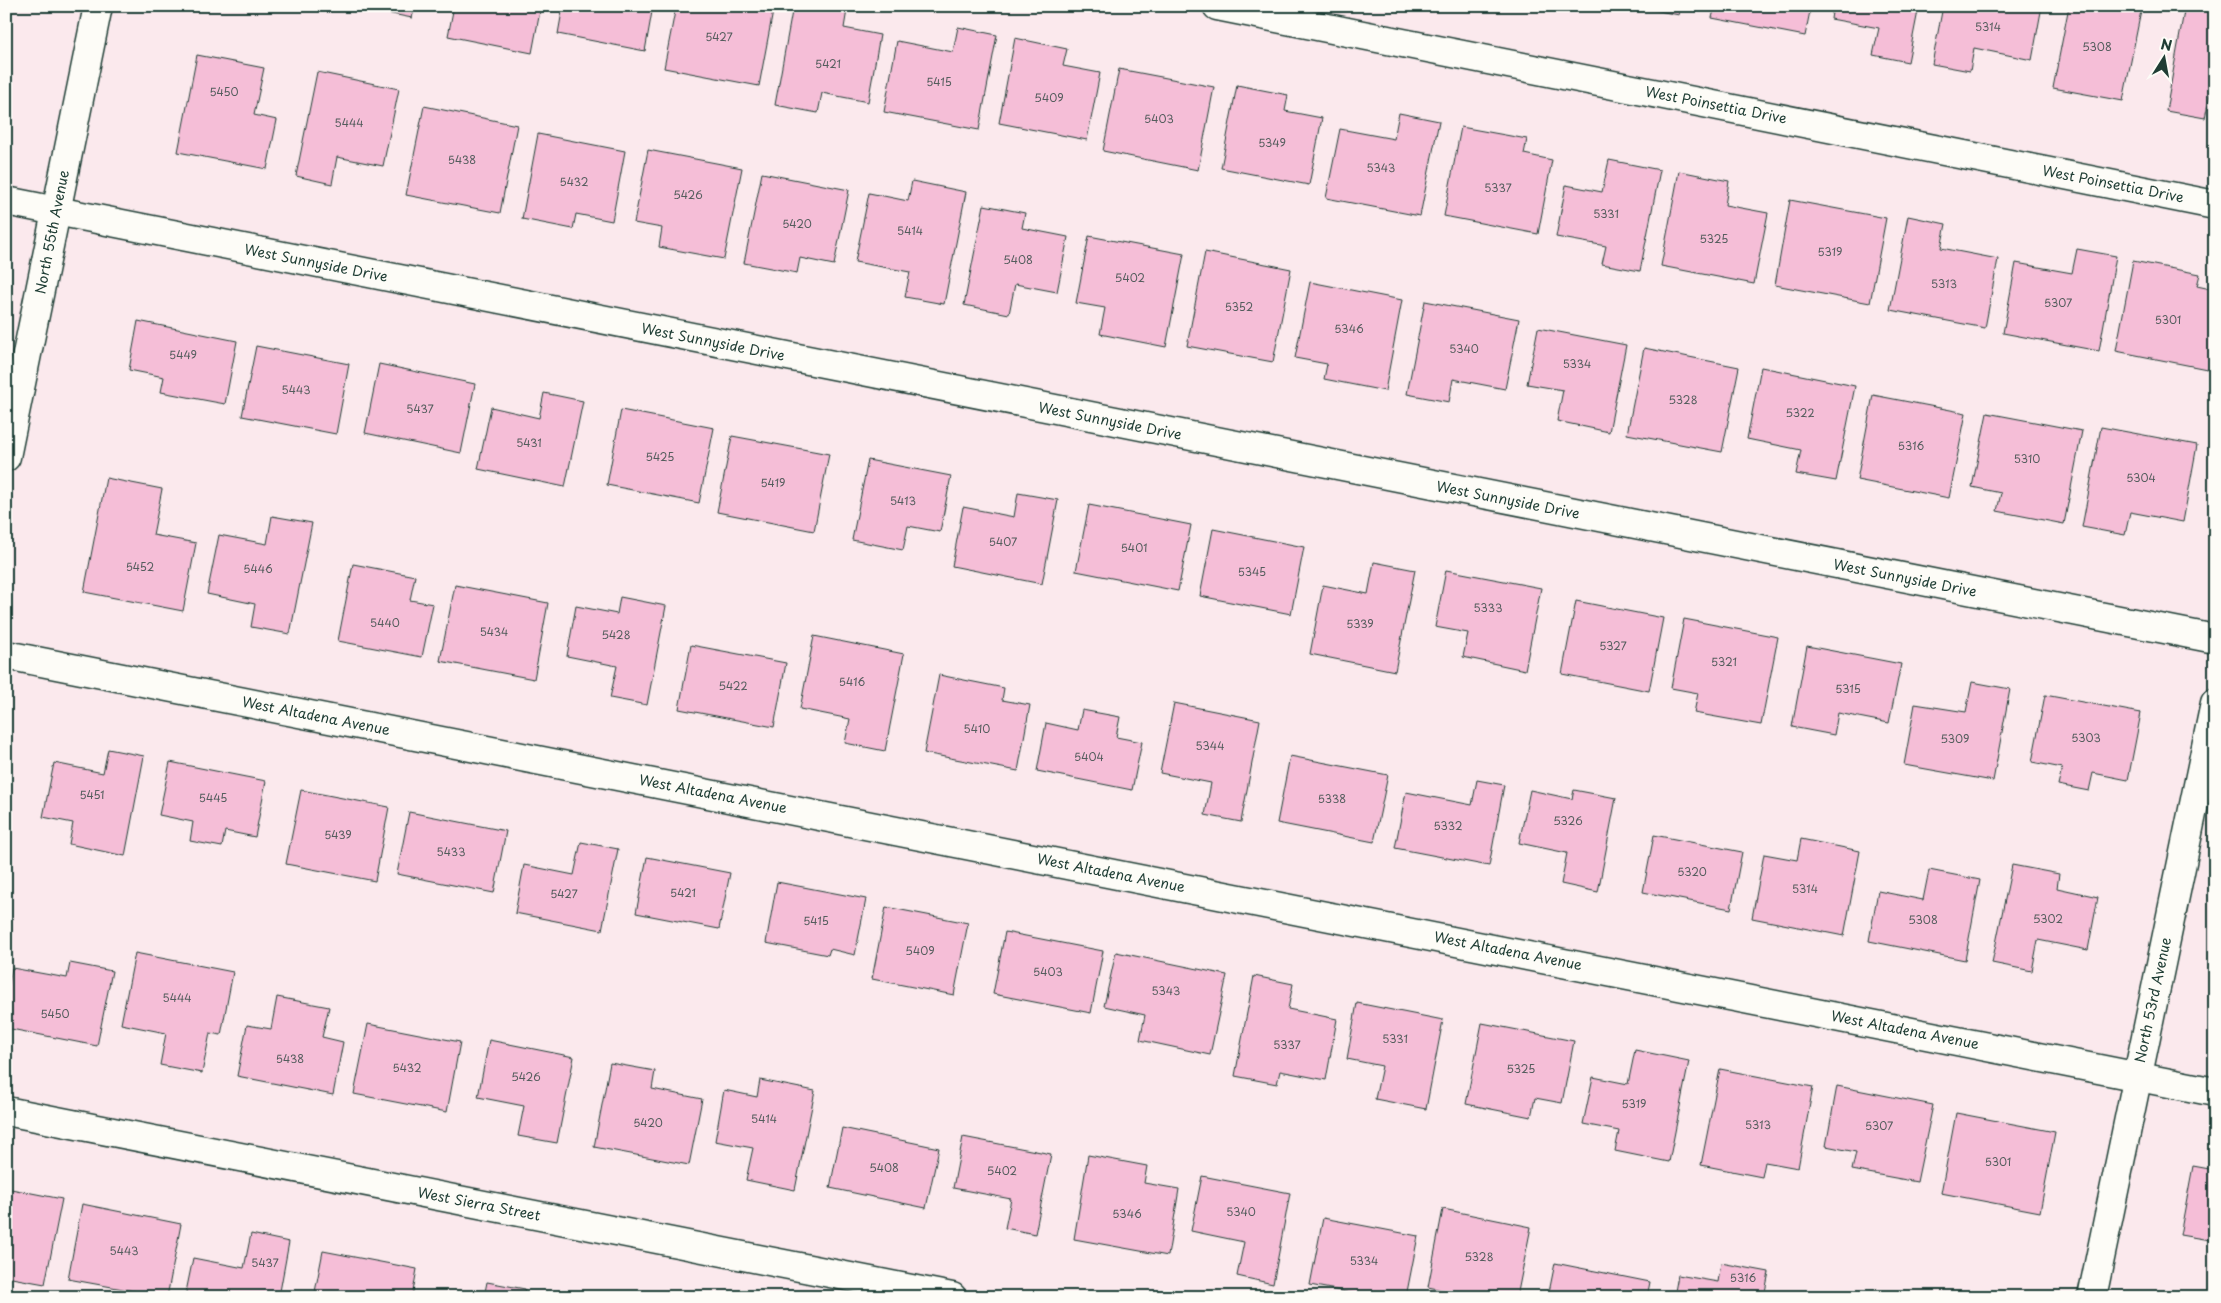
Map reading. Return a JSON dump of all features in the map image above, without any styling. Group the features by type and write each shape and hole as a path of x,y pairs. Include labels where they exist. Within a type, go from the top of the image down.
{"street":[{"name":"North 55th Avenue","path":"6,457 98,6"},
{"name":"West Poinsettia Drive","path":"1217,6 2215,205"},
{"name":"West Sunnyside Drive","path":"6,201 2215,639"},
{"name":"West Altadena Avenue","path":"6,655 2215,1092"},
{"name":"North 53rd Avenue","path":"2092,1297 2215,703"},
{"name":"West Sierra Street","path":"6,1110 952,1297"}],"building":[{"path":"352,6 415,6 412,18"},
{"path":"454,6 541,6 532,53 448,36"},
{"path":"563,6 653,6 645,51 558,34"},
{"path":"676,6 774,6 759,86 664,68"},
{"path":"793,6 825,6 847,10 844,28 880,35 868,102 822,93 818,113 775,105"},
{"path":"1634,6 1681,6 1679,15"},
{"path":"1715,6 1811,6 1805,36 1712,18"},
{"path":"1833,6 1919,6 1908,62 1873,55 1879,28 1831,19"},
{"path":"1943,6 2042,6 2032,60 1974,48 1970,71 1932,64"},
{"path":"2069,6 2142,6 2123,101 2053,88"},
{"path":"2185,6 2215,11 2215,95 2210,94 2205,118 2166,111"},
{"path":"958,27 997,35 979,130 884,112 897,41 953,52"},
{"path":"1015,38 1067,49 1063,66 1100,73 1087,140 999,123"},
{"path":"197,55 264,68 254,115 277,120 267,169 178,152"},
{"path":"1119,69 1214,87 1198,170 1103,151"},
{"path":"317,72 399,89 383,166 337,157 332,184 296,176"},
{"path":"1237,85 1288,95 1285,111 1322,118 1309,185 1221,168"},
{"path":"424,106 517,125 500,213 406,195"},
{"path":"1399,113 1439,121 1420,216 1326,198 1340,129 1394,139"},
{"path":"1461,127 1527,139 1524,154 1552,160 1538,234 1444,216"},
{"path":"538,134 625,151 612,221 576,214 573,229 522,219"},
{"path":"648,150 742,168 724,259 659,247 662,228 634,223"},
{"path":"1609,160 1660,170 1640,271 1602,264 1606,246 1556,237 1566,185 1602,192"},
{"path":"1679,171 1729,181 1725,205 1768,213 1754,284 1661,266"},
{"path":"762,173 849,190 834,265 800,258 797,273 744,263"},
{"path":"912,181 966,192 944,304 905,297 910,272 855,262 869,193 908,201"},
{"path":"1790,200 1886,218 1870,303 1775,285"},
{"path":"984,205 1025,213 1022,228 1068,237 1057,292 1015,284 1009,314 964,305"},
{"path":"1908,216 1946,224 1941,248 1998,259 1985,328 1890,310"},
{"path":"1089,236 1184,254 1166,347 1100,334 1105,308 1076,303"},
{"path":"2077,249 2116,256 2099,351 2003,333 2016,263 2072,273"},
{"path":"1205,252 1291,269 1273,362 1187,346"},
{"path":"2133,261 2200,274 2197,286 2215,290 2215,356 2212,370 2116,351"},
{"path":"1310,282 1402,300 1385,391 1324,379 1327,364 1295,358"},
{"path":"1425,301 1519,319 1505,389 1453,379 1449,402 1407,394"},
{"path":"138,321 237,341 225,404 161,392 164,377 129,370"},
{"path":"1538,328 1626,345 1609,432 1557,421 1563,390 1527,384"},
{"path":"256,346 349,364 336,434 242,416"},
{"path":"1644,348 1739,367 1722,452 1627,434"},
{"path":"379,364 475,384 461,453 365,433"},
{"path":"1761,367 1855,386 1836,481 1796,474 1801,450 1747,439"},
{"path":"544,393 583,401 565,487 478,469 491,407 539,418"},
{"path":"1873,395 1966,413 1949,498 1857,480"},
{"path":"621,410 714,428 699,503 607,485"},
{"path":"1987,413 2082,431 2064,524 1997,511 2001,493 1972,487"},
{"path":"2101,427 2197,445 2183,522 2130,512 2125,535 2082,527"},
{"path":"732,436 829,454 814,531 717,512"},
{"path":"868,460 951,476 940,532 908,526 903,550 852,540"},
{"path":"106,478 162,489 153,535 196,543 183,611 84,592"},
{"path":"1018,493 1058,500 1042,584 952,566 963,507 1014,517"},
{"path":"1089,505 1191,525 1178,591 1076,571"},
{"path":"272,516 312,523 290,634 251,627 255,604 207,594 219,535 267,544"},
{"path":"1213,529 1304,547 1291,614 1200,596"},
{"path":"1374,562 1415,570 1395,671 1310,654 1323,585 1368,594"},
{"path":"353,564 415,576 410,600 433,604 422,657 338,641"},
{"path":"1446,570 1541,588 1525,670 1463,657 1468,633 1435,627"},
{"path":"455,585 548,603 534,679 440,661"},
{"path":"620,597 666,606 647,705 610,698 617,666 567,656 576,606 617,614"},
{"path":"1576,601 1663,618 1649,691 1562,674"},
{"path":"1684,619 1778,637 1761,725 1694,713 1698,693 1671,688"},
{"path":"814,636 904,654 885,751 845,743 850,719 800,709"},
{"path":"691,645 786,663 774,727 679,709"},
{"path":"1807,646 1901,664 1889,723 1838,713 1834,735 1792,727"},
{"path":"939,675 1004,688 1002,700 1030,705 1018,771 924,753"},
{"path":"1972,682 2010,689 1993,781 1904,765 1915,704 1966,712"},
{"path":"2045,695 2141,713 2128,780 2093,773 2089,791 2058,785 2062,768 2032,762"},
{"path":"1174,703 1260,720 1241,822 1205,815 1211,783 1160,773"},
{"path":"1082,710 1120,717 1116,737 1142,742 1132,790 1037,771 1046,723 1078,730"},
{"path":"108,749 144,756 125,856 69,844 73,823 43,817 54,763 103,773"},
{"path":"1290,756 1388,775 1374,842 1277,823"},
{"path":"170,762 266,781 255,837 225,831 222,847 190,841 193,822 159,815"},
{"path":"1477,780 1504,785 1489,866 1395,848 1406,792 1472,805"},
{"path":"301,790 389,807 375,881 286,864"},
{"path":"1530,790 1572,799 1574,790 1616,798 1598,892 1561,884 1567,853 1519,843"},
{"path":"409,812 506,831 494,893 397,874"},
{"path":"1654,835 1742,852 1731,909 1643,892"},
{"path":"1801,839 1860,851 1844,936 1752,918 1764,854 1797,860"},
{"path":"581,842 618,849 602,930 515,913 524,865 574,875"},
{"path":"647,857 730,873 719,929 636,913"},
{"path":"2012,865 2059,874 2057,888 2098,897 2088,950 2038,940 2032,971 1992,963"},
{"path":"1929,870 1980,880 1965,960 1869,941 1878,891 1923,900"},
{"path":"777,882 866,899 855,955 830,949 828,955 766,943"},
{"path":"886,907 968,923 954,995 872,979"},
{"path":"1005,932 1103,951 1091,1013 993,994"},
{"path":"1116,952 1227,975 1210,1055 1140,1040 1145,1015 1104,1006"},
{"path":"135,953 233,972 221,1035 210,1033 202,1073 160,1065 166,1033 121,1024"},
{"path":"70,963 112,971 97,1046 6,1028 6,999 12,968 67,978"},
{"path":"1254,976 1293,984 1288,1009 1337,1019 1326,1080 1280,1071 1277,1084 1235,1076"},
{"path":"277,997 329,1007 322,1037 343,1042 333,1095 237,1076 247,1025 271,1029"},
{"path":"1357,1003 1443,1020 1426,1109 1375,1099 1382,1066 1347,1059"},
{"path":"1482,1023 1574,1041 1562,1103 1535,1098 1531,1117 1466,1104"},
{"path":"368,1024 460,1042 447,1112 354,1094"},
{"path":"489,1040 574,1057 557,1143 518,1136 524,1106 478,1097"},
{"path":"1635,1050 1689,1061 1669,1162 1615,1151 1619,1131 1583,1124 1593,1077 1628,1084"},
{"path":"610,1063 655,1071 652,1089 702,1099 689,1165 594,1147"},
{"path":"1720,1069 1813,1087 1798,1168 1765,1162 1762,1177 1701,1165"},
{"path":"760,1080 815,1091 795,1190 746,1180 753,1148 715,1141 724,1090 757,1097"},
{"path":"1837,1086 1933,1105 1917,1182 1852,1170 1856,1152 1826,1146"},
{"path":"1956,1113 2055,1132 2040,1212 1941,1193"},
{"path":"842,1128 939,1148 926,1208 830,1188"},
{"path":"963,1137 1051,1154 1035,1234 1005,1228 1011,1199 953,1188"},
{"path":"1088,1155 1147,1166 1144,1183 1179,1189 1168,1256 1074,1239"},
{"path":"2193,1166 2215,1170 2215,1241 2180,1235"},
{"path":"1202,1176 1290,1193 1273,1284 1237,1276 1244,1242 1191,1231"},
{"path":"6,1188 62,1199 45,1284 6,1277"},
{"path":"82,1204 181,1224 167,1297 68,1279"},
{"path":"1443,1209 1531,1227 1517,1297 1476,1297 1428,1287"},
{"path":"1323,1218 1418,1236 1406,1297 1372,1297 1310,1285"},
{"path":"251,1234 289,1242 279,1297 185,1297 193,1258 244,1268"},
{"path":"323,1251 417,1269 412,1297 314,1297"},
{"path":"1555,1263 1650,1282 1647,1297 1548,1297"},
{"path":"1721,1263 1769,1272 1764,1297 1674,1297 1678,1275 1718,1282"},
{"path":"487,1282 525,1289 523,1297 484,1297"},
{"path":"1801,1291 1828,1297 1800,1297"}]}
